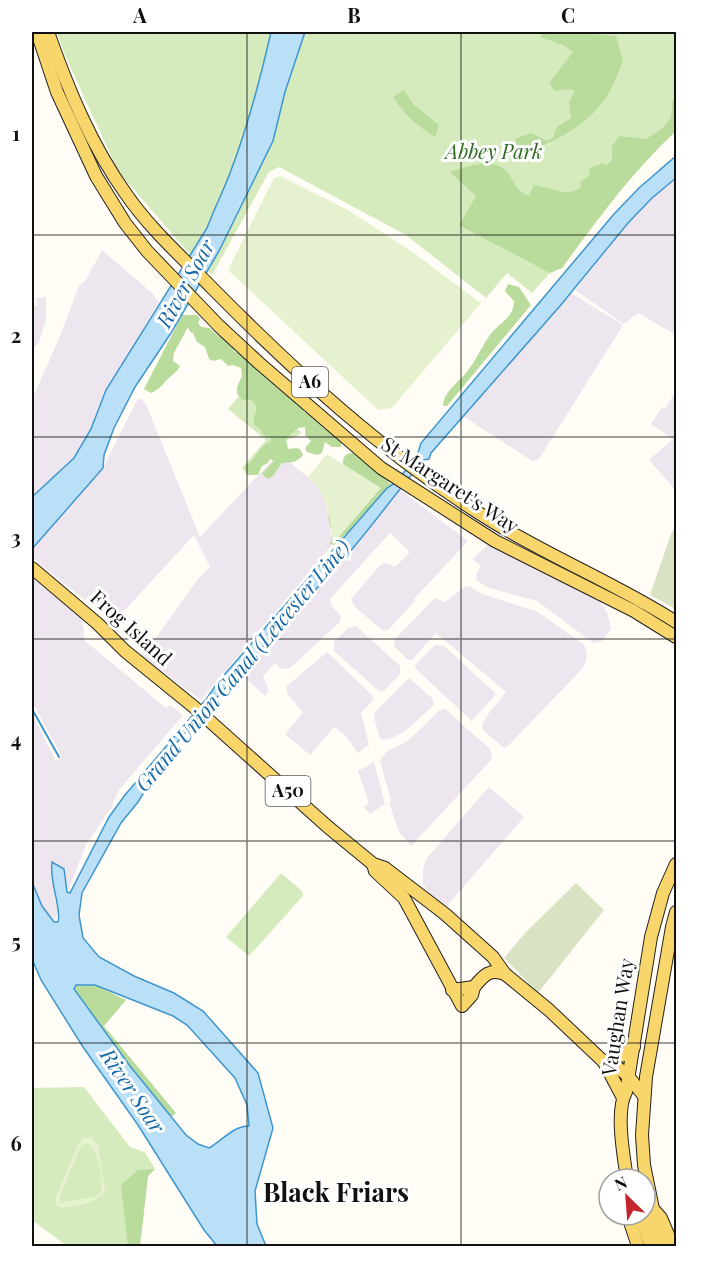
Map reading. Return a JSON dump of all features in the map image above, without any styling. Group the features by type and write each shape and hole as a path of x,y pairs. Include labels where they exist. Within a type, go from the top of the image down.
{"main road":[{"name":"St Margaret's Way","path":"37,32 57,92 96,176 125,223 157,262 208,316 381,468 492,539 634,611 676,638"},
{"name":"St Margaret's Way","path":"48,32 81,115 101,154 137,208 226,302 323,394 399,458 489,519 643,600 676,622"},
{"name":"Frog Island","path":"32,568 98,624 125,651 194,707 328,827 373,864 380,865 392,874"},
{"name":"Vaughan Way","path":"626,1167 622,1098 626,1092 651,937 663,893 676,864"},
{"path":"392,874 445,914 486,955 500,965 502,972 549,1010 604,1062 622,1098"},
{"name":"A50","path":"392,874 452,990 474,987 486,973"},
{"path":"403,882 406,903 423,897"},
{"name":"Vaughan Way","path":"645,1167 644,1096 676,912"},
{"path":"486,955 486,973 502,972"},
{"path":"604,1062 623,1055 634,1047"},
{"path":"604,1062 616,1066 628,1076 644,1096"},
{"path":"657,1214 673,1246"},
{"path":"632,1227 638,1246"},
{"path":"644,1227 651,1246"},
{"name":"Vaughan Way","path":"654,1227 662,1246"}],"shaded area":[{"path":"676,178 676,335 638,313 624,324 575,290 628,223 652,198"},
{"path":"102,250 151,292 159,302 106,390 91,429 74,458 32,497 32,400 79,286 86,280"},
{"path":"571,293 623,325 539,459 532,461 463,416"},
{"path":"46,297 46,320 39,342 32,350 32,306 37,305 36,298"},
{"path":"676,391 676,491 649,460 673,439 651,424 662,407 665,409"},
{"path":"138,398 145,402 200,537 279,453 316,484 325,500 328,512 332,545 201,700 140,655 156,638 198,579 210,567 194,535 113,623 32,557 32,549 103,468"},
{"path":"399,489 468,541 388,630 383,631 355,607 351,599 379,566 385,563 395,567 410,552 390,533 330,599 331,605 341,616 340,622 290,668 281,669 275,663 263,676 269,691 265,696 240,673 345,557"},
{"path":"491,541 598,599 607,612 611,629 602,641 593,643 537,601 489,588 477,581 476,574 481,566 473,559"},
{"path":"32,578 83,620 84,640 166,708 170,705 183,715 119,790 111,808 87,843 68,890 63,871 54,896 58,911 54,922 42,906 32,882 32,714 56,761 62,757 32,702"},
{"path":"466,586 482,594 538,612 583,644 586,650 587,657 583,668 504,748 484,731 482,725 506,692 436,633 412,660 408,660 395,647 394,640 435,598 445,602"},
{"path":"356,626 400,666 400,674 384,691 379,691 334,651 334,642 348,628"},
{"path":"435,645 444,646 496,694 472,721 416,669 415,665"},
{"path":"327,652 373,696 373,700 361,713 369,745 358,753 345,735 334,727 310,755 285,734 303,713 287,693 287,686"},
{"path":"409,678 432,698 434,705 405,731 383,740 380,738 374,717 375,712"},
{"path":"445,709 490,749 492,759 411,846 396,824 380,761 386,752 409,740 440,710"},
{"path":"374,762 385,804 370,814 364,807 369,803 358,771"},
{"path":"489,787 524,817 445,908 423,884 426,859"}],"green space":[{"name":"Abbey Park","path":"57,32 676,32 676,131 620,190 532,293 507,273 486,298 406,235 279,167 269,172 212,275 187,251 118,171 64,53"},
{"path":"543,32 590,32 616,36 623,61 601,105 588,118 560,137 520,155 515,139 531,133 547,141 553,138 557,127 571,118 569,102 575,91 570,89 555,91 549,83 573,52 565,46 541,37"},
{"path":"404,90 413,104 439,125 435,137 412,120 393,97"},
{"path":"676,99 676,131 630,179 562,268 550,273 459,225 476,196 450,172 488,163 502,168 518,189 529,196 534,185 568,193 581,188 580,182 590,175 589,168 604,163 606,166 612,160 612,146 619,136 646,139 662,128 669,120 672,101"},
{"path":"280,176 346,209 411,251 481,303 392,408 378,410 228,270 274,178"},
{"path":"508,284 519,287 531,305 447,406 443,406 449,391 469,369 490,334 512,311 514,301 505,291"},
{"path":"182,315 197,315 201,327 210,328 235,352 241,353 325,429 332,427 342,440 341,447 332,447 325,442 322,453 317,455 307,452 305,448 311,441 305,435 305,427 298,428 286,439 288,449 300,449 303,455 301,458 294,462 282,463 268,479 262,474 274,461 270,459 262,466 258,475 247,475 245,467 264,445 271,441 271,438 254,425 257,409 254,402 249,399 243,400 237,394 237,387 242,376 241,368 228,366 221,359 213,361 209,359 205,347 197,342 188,327 174,353 173,361 180,366 178,370 155,391 151,393 144,389"},
{"path":"244,390 301,434 285,441 247,474 242,468 266,440 228,409"},
{"path":"352,453 360,454 360,459 389,479 388,482 393,485 334,545 330,544 333,530 330,527 328,516 362,479 362,475 359,476 343,465 344,457"},
{"path":"327,454 381,488 332,545 331,526 324,499 308,477"},
{"path":"676,526 676,609 650,595 671,534"},
{"path":"281,873 302,891 303,896 249,956 226,937"},
{"path":"576,883 604,910 538,993 504,958 525,933"},
{"path":"76,985 95,985 126,1000 104,1026 176,1113 171,1117 130,1066 74,989"},
{"path":"84,1087 130,1147 145,1152 155,1169 148,1176 140,1246 67,1246 32,1220 32,1088"},
{"path":"92,1137 98,1146 105,1191 97,1199 85,1204 60,1207 56,1205 55,1199 83,1138","holes":["87,1143 99,1165 102,1191 96,1196 61,1203 59,1199 80,1148"]},
{"path":"155,1169 148,1176 140,1246 128,1246 121,1185 138,1170"}],"water":[{"name":"River Soar","path":"271,32 305,32 285,92 273,141 219,251 171,333 135,387 114,428 104,455 103,468 32,549 32,497 74,458 91,429 106,390 207,228 242,138"},
{"path":"676,156 676,178 652,198 628,223 560,306 431,453 429,459 424,460 347,555 163,759 138,802 121,823 82,893 79,915 83,938 99,957 134,976 174,993 203,1011 258,1073 273,1128 255,1191 257,1224 266,1246 217,1246 204,1230 138,1125 83,1047 41,980 32,959 32,882 42,906 54,922 58,922 52,862 64,869 67,892 70,893 109,817 125,795 218,682 387,488 416,459 421,443 614,214 639,188","holes":["76,985 95,985 173,1016 187,1025 235,1078 247,1105 249,1126 238,1128 209,1148 198,1144 186,1135 130,1066 74,989"]}],"waterway":[{"path":"32,709 59,757"}],"district":[{"name":"Black Friars","path":"336,1193"}],"water label":[{"name":"Grand Union Canal (Leicester Line)","path":"243,666"}]}
